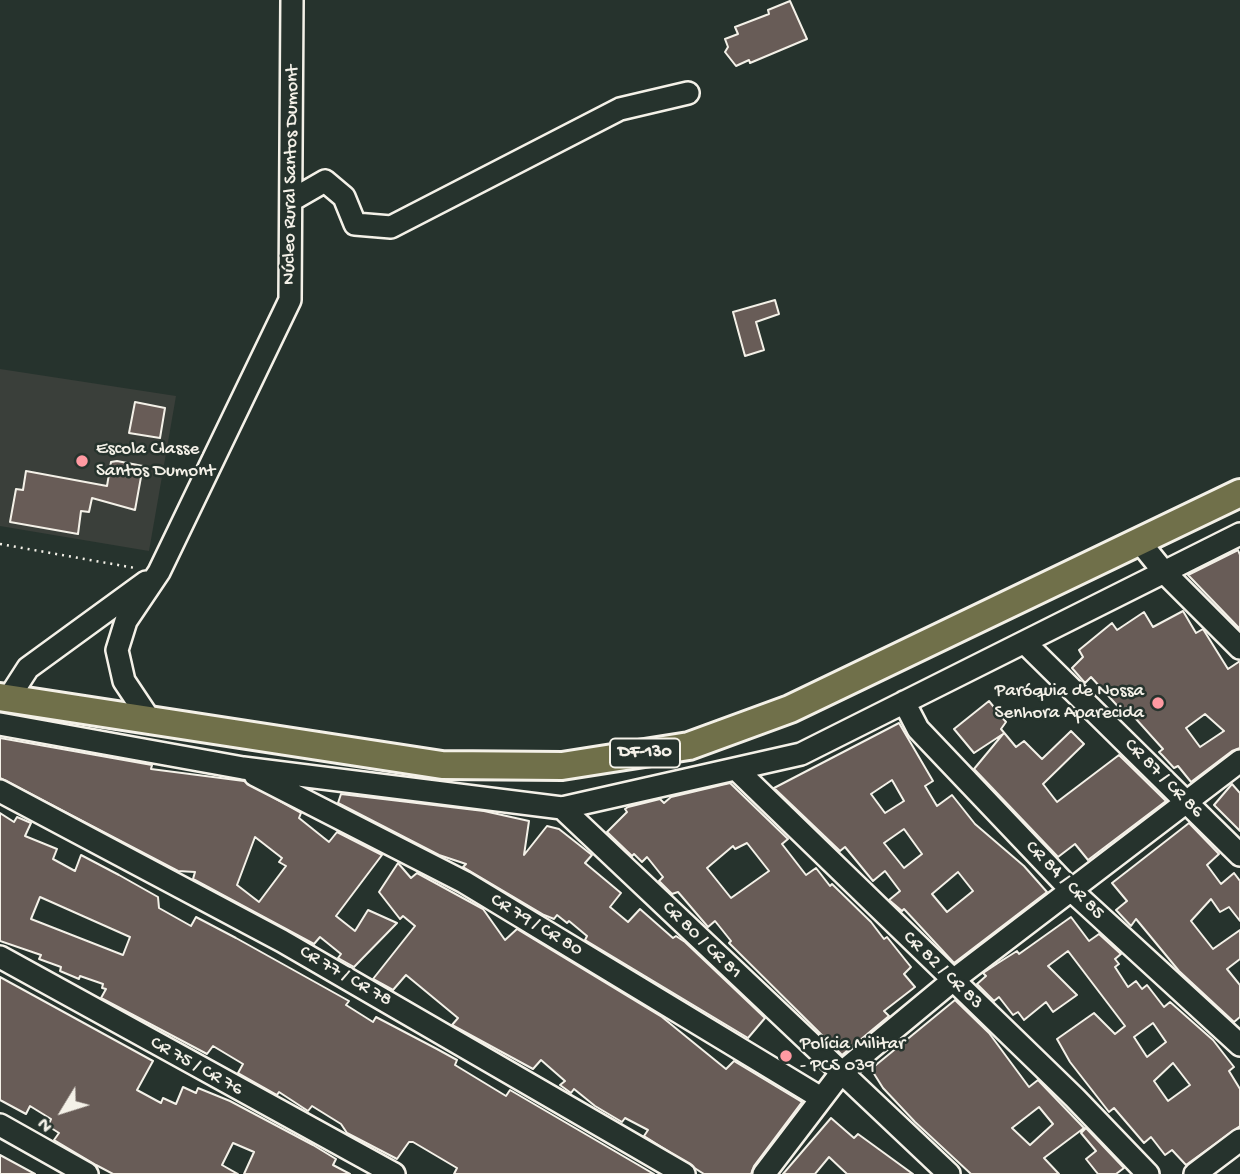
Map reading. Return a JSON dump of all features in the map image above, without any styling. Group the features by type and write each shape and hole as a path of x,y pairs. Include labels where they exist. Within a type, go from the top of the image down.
{"main road":[{"name":"DF-130","path":"4,698 442,765 562,766 689,746 790,709 1240,493"}],"street":[{"name":"Núcleo Rural Santos Dumont","path":"150,720 124,681 117,650 126,621 159,572 290,300 292,0"},
{"path":"292,200 325,181 344,197 355,224 391,227 620,109 688,93"},
{"path":"0,724 243,768 562,808 801,754 1027,644 1240,534"},
{"path":"1139,541 1164,572 1240,648"},
{"name":"Núcleo Rural Santos Dumont","path":"4,698 29,668 159,572"},
{"name":"CR 87 / CR 86","path":"1027,644 1240,855"},
{"name":"CR 84 / CR 85","path":"904,702 918,729 1072,891 1240,1045"},
{"path":"764,1174 841,1073 952,981 1240,761"},
{"name":"CR 79 / CR 80","path":"243,768 464,882 821,1098"},
{"name":"CR 82 / CR 83","path":"736,769 1075,1098 1148,1174"},
{"path":"324,810 331,779"},
{"name":"CR 77 / CR 78","path":"0,791 282,941 684,1174"},
{"name":"CR 80 / CR 81","path":"562,808 949,1174"},
{"name":"CR 75 / CR 76","path":"0,957 394,1174"},
{"path":"0,1125 88,1174"},
{"path":"1195,1174 1240,1140"}],"path":[{"path":"0,544 159,572"}],"shaded area":[{"name":"Escola Classe Santos Dumont","path":"0,369 176,396 149,551 0,526"}],"building":[{"path":"790,1 807,39 750,63 749,60 736,66 725,52 728,47 725,39 738,34 735,27 769,14 768,10"},
{"path":"775,300 779,314 756,322 764,350 745,356 733,312"},
{"path":"135,402 165,408 160,438 129,433"},
{"path":"111,462 143,466 135,510 92,498 89,512 81,511 78,534 10,522 16,489 23,490 26,471 107,486"},
{"path":"1238,550 1240,555 1240,629 1188,575"},
{"path":"1183,611 1196,633 1203,629 1228,669 1240,661 1240,748 1191,782 1178,766 1174,768 1159,752 1163,749 1127,709 1123,712 1091,677 1085,683 1072,668 1083,657 1079,650 1112,623 1117,630 1144,612 1153,627","holes":["1205,714 1224,731 1200,747 1186,728"]},
{"path":"989,701 1006,722 1001,729 1016,747 1024,741 1042,759 1071,731 1084,744 1043,784 1057,802 1119,755 1166,801 1088,860 1075,844 1058,857 974,769 1003,734 974,753 954,729"},
{"path":"899,723 933,781 925,786 937,806 952,795 975,824 1024,866 1047,892 954,963 904,909 902,911 889,900 900,891 885,871 873,881 845,847 840,851 774,788","holes":["892,780 904,801 885,813 871,794","904,829 922,854 904,868 884,843","958,872 973,891 947,912 932,894"]},
{"path":"0,738 152,765 151,769 244,781 301,813 299,818 329,842 337,832 382,855 336,916 355,931 368,910 397,923 354,967 338,958 341,954 320,937 314,944 193,879 195,872 178,871 0,778","holes":["255,837 282,858 279,862 286,866 259,902 237,885"]},
{"path":"730,783 788,839 782,844 806,875 816,868 830,886 832,884 871,922 884,939 887,937 911,967 904,974 915,987 884,1011 889,1016 842,1055 729,943 731,941 715,921 708,927 678,892 672,894 659,881 663,877 647,857 642,862 634,854 632,856 607,832 627,812 625,809 628,807 660,799 664,803 671,797","holes":["747,843 769,871 731,898 707,868 733,846 735,849"]},
{"path":"1232,784 1240,793 1240,831 1214,805"},
{"path":"341,794 484,811 529,821 524,855 547,826 559,829 592,855 585,863 621,893 610,907 628,922 640,909 673,938 676,936 685,942 765,1018 748,1038 585,940 587,936 569,921 567,923 557,915 554,919 544,915 463,867 466,864 439,855 338,803"},
{"path":"0,813 14,822 17,817 31,823 25,836 57,849 53,859 75,871 81,855 158,897 159,908 191,926 196,917 236,938 349,1001 346,1005 373,1022 376,1017 437,1049 457,1060 455,1065 506,1096 510,1090 654,1174 454,1174 457,1168 413,1142 409,1142 397,1159 347,1133 341,1124 312,1106 308,1111 279,1092 277,1095 238,1073 243,1064 213,1046 207,1054 101,998 106,989 102,988 103,984 80,976 79,979 60,971 61,967 39,959 41,955 0,941","holes":["40,897 130,937 123,955 31,919"]},
{"path":"1189,823 1219,854 1207,865 1221,884 1234,873 1240,881 1240,921 1229,907 1220,912 1211,899 1191,921 1213,949 1240,930 1240,959 1227,969 1240,985 1240,1017 1234,1022 1179,971 1136,919 1131,926 1116,910 1127,901 1112,883"},
{"path":"398,863 411,878 417,873 483,909 505,940 517,929 662,1017 726,1069 734,1061 802,1102 754,1166 751,1174 704,1174 644,1136 648,1130 625,1118 622,1122 595,1106 574,1089 571,1093 560,1085 565,1081 541,1060 533,1069 452,1025 458,1018 406,975 393,990 373,979 415,926 403,916 400,919 379,892"},
{"path":"1071,917 1089,941 1099,934 1121,954 1115,959 1119,964 1115,967 1128,987 1136,981 1142,989 1147,985 1164,1007 1170,1002 1213,1040 1234,1067 1229,1071 1240,1089 1240,1126 1186,1165 1172,1150 1165,1155 1151,1137 1144,1143 1114,1108 1109,1112 1070,1062 1057,1039 1094,1013 1115,1034 1125,1026 1068,951 1048,966 1077,995 1053,1012 1046,1002 1024,1020 1018,1012 1013,1015 999,997 994,1001 977,984 986,976 983,973 1017,951 1019,954","holes":["1153,1023 1166,1042 1147,1057 1134,1037","1173,1063 1190,1085 1168,1101 1154,1081"]},
{"path":"0,977 153,1061 137,1090 161,1103 163,1098 176,1104 183,1087 196,1093 198,1088 230,1101 313,1145 336,1159 333,1165 350,1174 244,1174 254,1152 233,1143 222,1165 238,1174 113,1174 96,1165 54,1140 59,1133 48,1126 51,1119 30,1106 26,1114 0,1100"},
{"path":"955,1000 989,1033 1029,1087 1038,1080 1084,1128 1044,1158 1059,1174 971,1174 915,1122 883,1088 871,1069","holes":["1039,1107 1053,1124 1030,1145 1012,1128"]},
{"path":"831,1118 854,1138 858,1134 913,1174 847,1174 829,1157 815,1174 783,1174"},
{"path":"1086,1128 1124,1168 1116,1174 1098,1174 1086,1159 1096,1151 1081,1133"},
{"path":"0,1155 35,1174 0,1174"}],"place":[{"name":"Escola Classe Santos Dumont","path":"82,461"},
{"name":"Paróquia de Nossa Senhora Aparecida","path":"1158,703"},
{"name":"Polícia Militar - PCS 039","path":"786,1056"}]}
